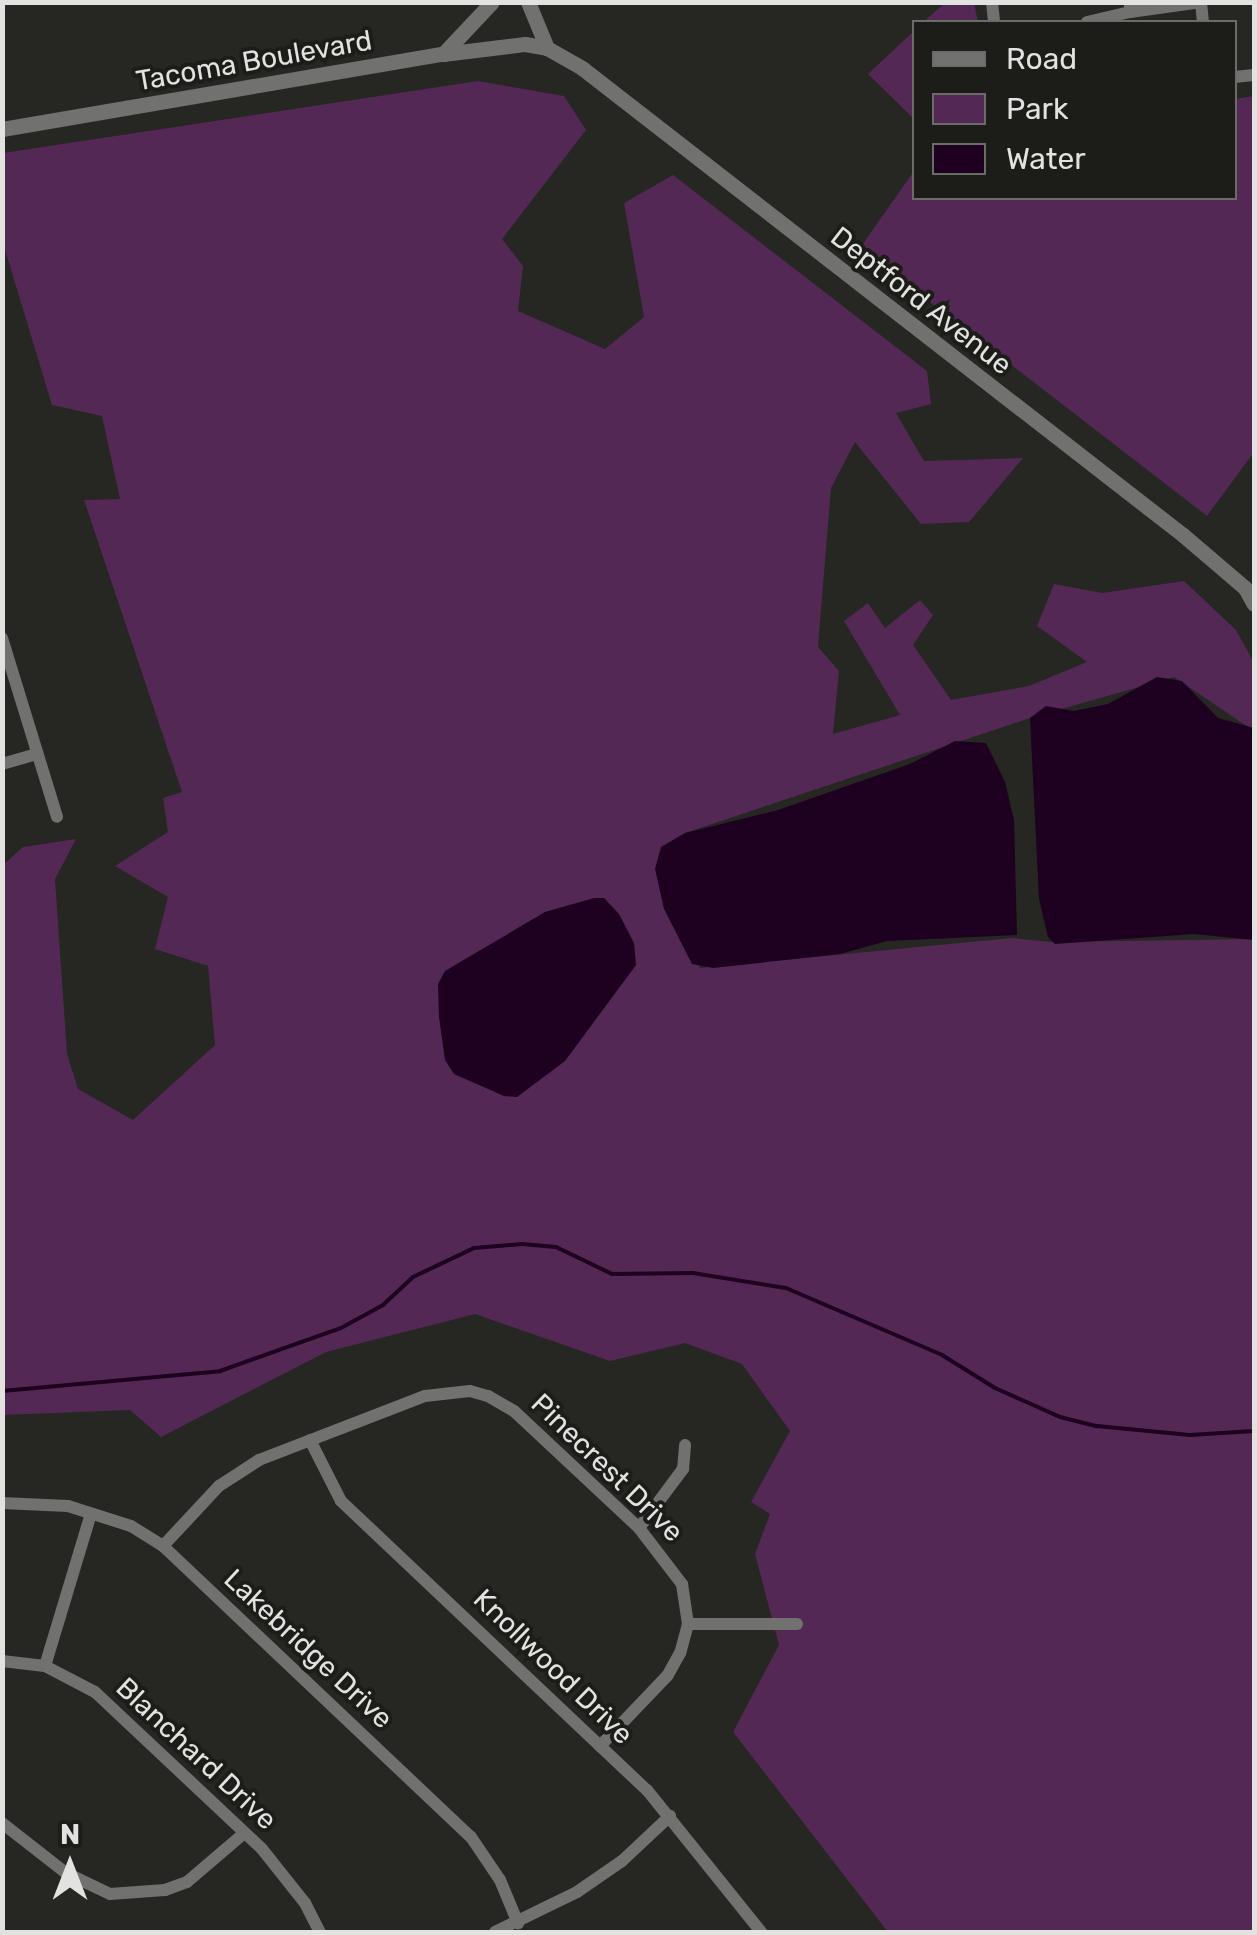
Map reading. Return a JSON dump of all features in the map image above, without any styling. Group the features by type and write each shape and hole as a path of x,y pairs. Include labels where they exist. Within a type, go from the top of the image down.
{"street":[{"path":"443,54 492,2"},
{"path":"528,2 547,48"},
{"path":"1094,20 1130,7 1201,2"},
{"name":"Deptford Avenue","path":"443,54 513,44 547,48 582,68 1184,535 1245,588 1254,604"},
{"name":"Tacoma Boulevard","path":"2,129 443,54"},
{"path":"2,638 56,817"},
{"path":"2,764 36,754"},
{"name":"Pinecrest Drive","path":"162,1546 188,1513 238,1472 425,1396 470,1391 514,1411 639,1528 682,1584 688,1624"},
{"name":"Knollwood Drive","path":"310,1440 342,1501 670,1816 761,1932"},
{"path":"639,1528 682,1469 685,1444"},
{"name":"Lakebridge Drive","path":"2,1503 68,1506 132,1526 162,1546 470,1837 500,1880 518,1923"},
{"path":"45,1666 92,1514"},
{"path":"600,1746 667,1676 688,1624 797,1624"},
{"name":"Blanchard Drive","path":"2,1662 45,1666 94,1692 284,1874 320,1932"},
{"path":"495,1932 578,1892 622,1861 670,1816"},
{"path":"2,1822 66,1873 110,1894 165,1890 188,1882 242,1834"}],"green space":[{"path":"945,3 974,3 978,20 925,20"},
{"path":"912,33 912,117 868,74"},
{"path":"478,81 564,96 586,130 502,239 523,266 518,311 605,349 644,317 624,203 673,175 927,371 931,404 896,413 924,461 1023,458 969,522 921,524 855,442 831,488 818,647 839,671 833,734 900,715 844,621 868,603 885,628 920,600 933,615 913,645 951,700 1029,686 1087,662 1037,626 1054,584 1102,593 1184,581 1236,630 1254,663 1254,731 1174,677 1030,718 685,833 656,869 700,968 1012,938 1051,942 1254,939 1254,1932 888,1932 733,1732 779,1645 755,1554 770,1514 751,1502 790,1431 742,1364 685,1343 610,1361 475,1314 326,1352 161,1437 130,1410 3,1415 3,865 23,847 76,839 55,879 67,1054 78,1089 133,1120 215,1045 208,966 155,949 168,897 115,866 168,832 163,798 182,792 84,500 120,499 102,416 52,405 3,243 3,153"},
{"path":"1254,96 1254,452 1207,516 860,248 912,174 912,200 1237,200 1237,99"}],"water":[{"path":"1157,677 1182,681 1218,718 1254,728 1254,940 1194,934 1055,944 1048,937 1039,899 1030,718 1046,706 1074,711 1108,704"},
{"path":"955,741 986,743 1005,782 1014,820 1017,935 887,941 840,954 713,968 692,964 664,909 655,869 661,847 685,833 778,810 910,764"},
{"path":"604,898 619,914 634,943 636,965 565,1061 517,1097 504,1096 454,1074 445,1060 439,1017 438,984 445,971 545,912"}],"waterway":[{"path":"2,1391 220,1371 341,1328 383,1305 413,1277 474,1248 522,1244 556,1247 612,1274 693,1273 786,1288 942,1355 995,1388 1060,1417 1097,1426 1190,1435 1254,1431"}]}
